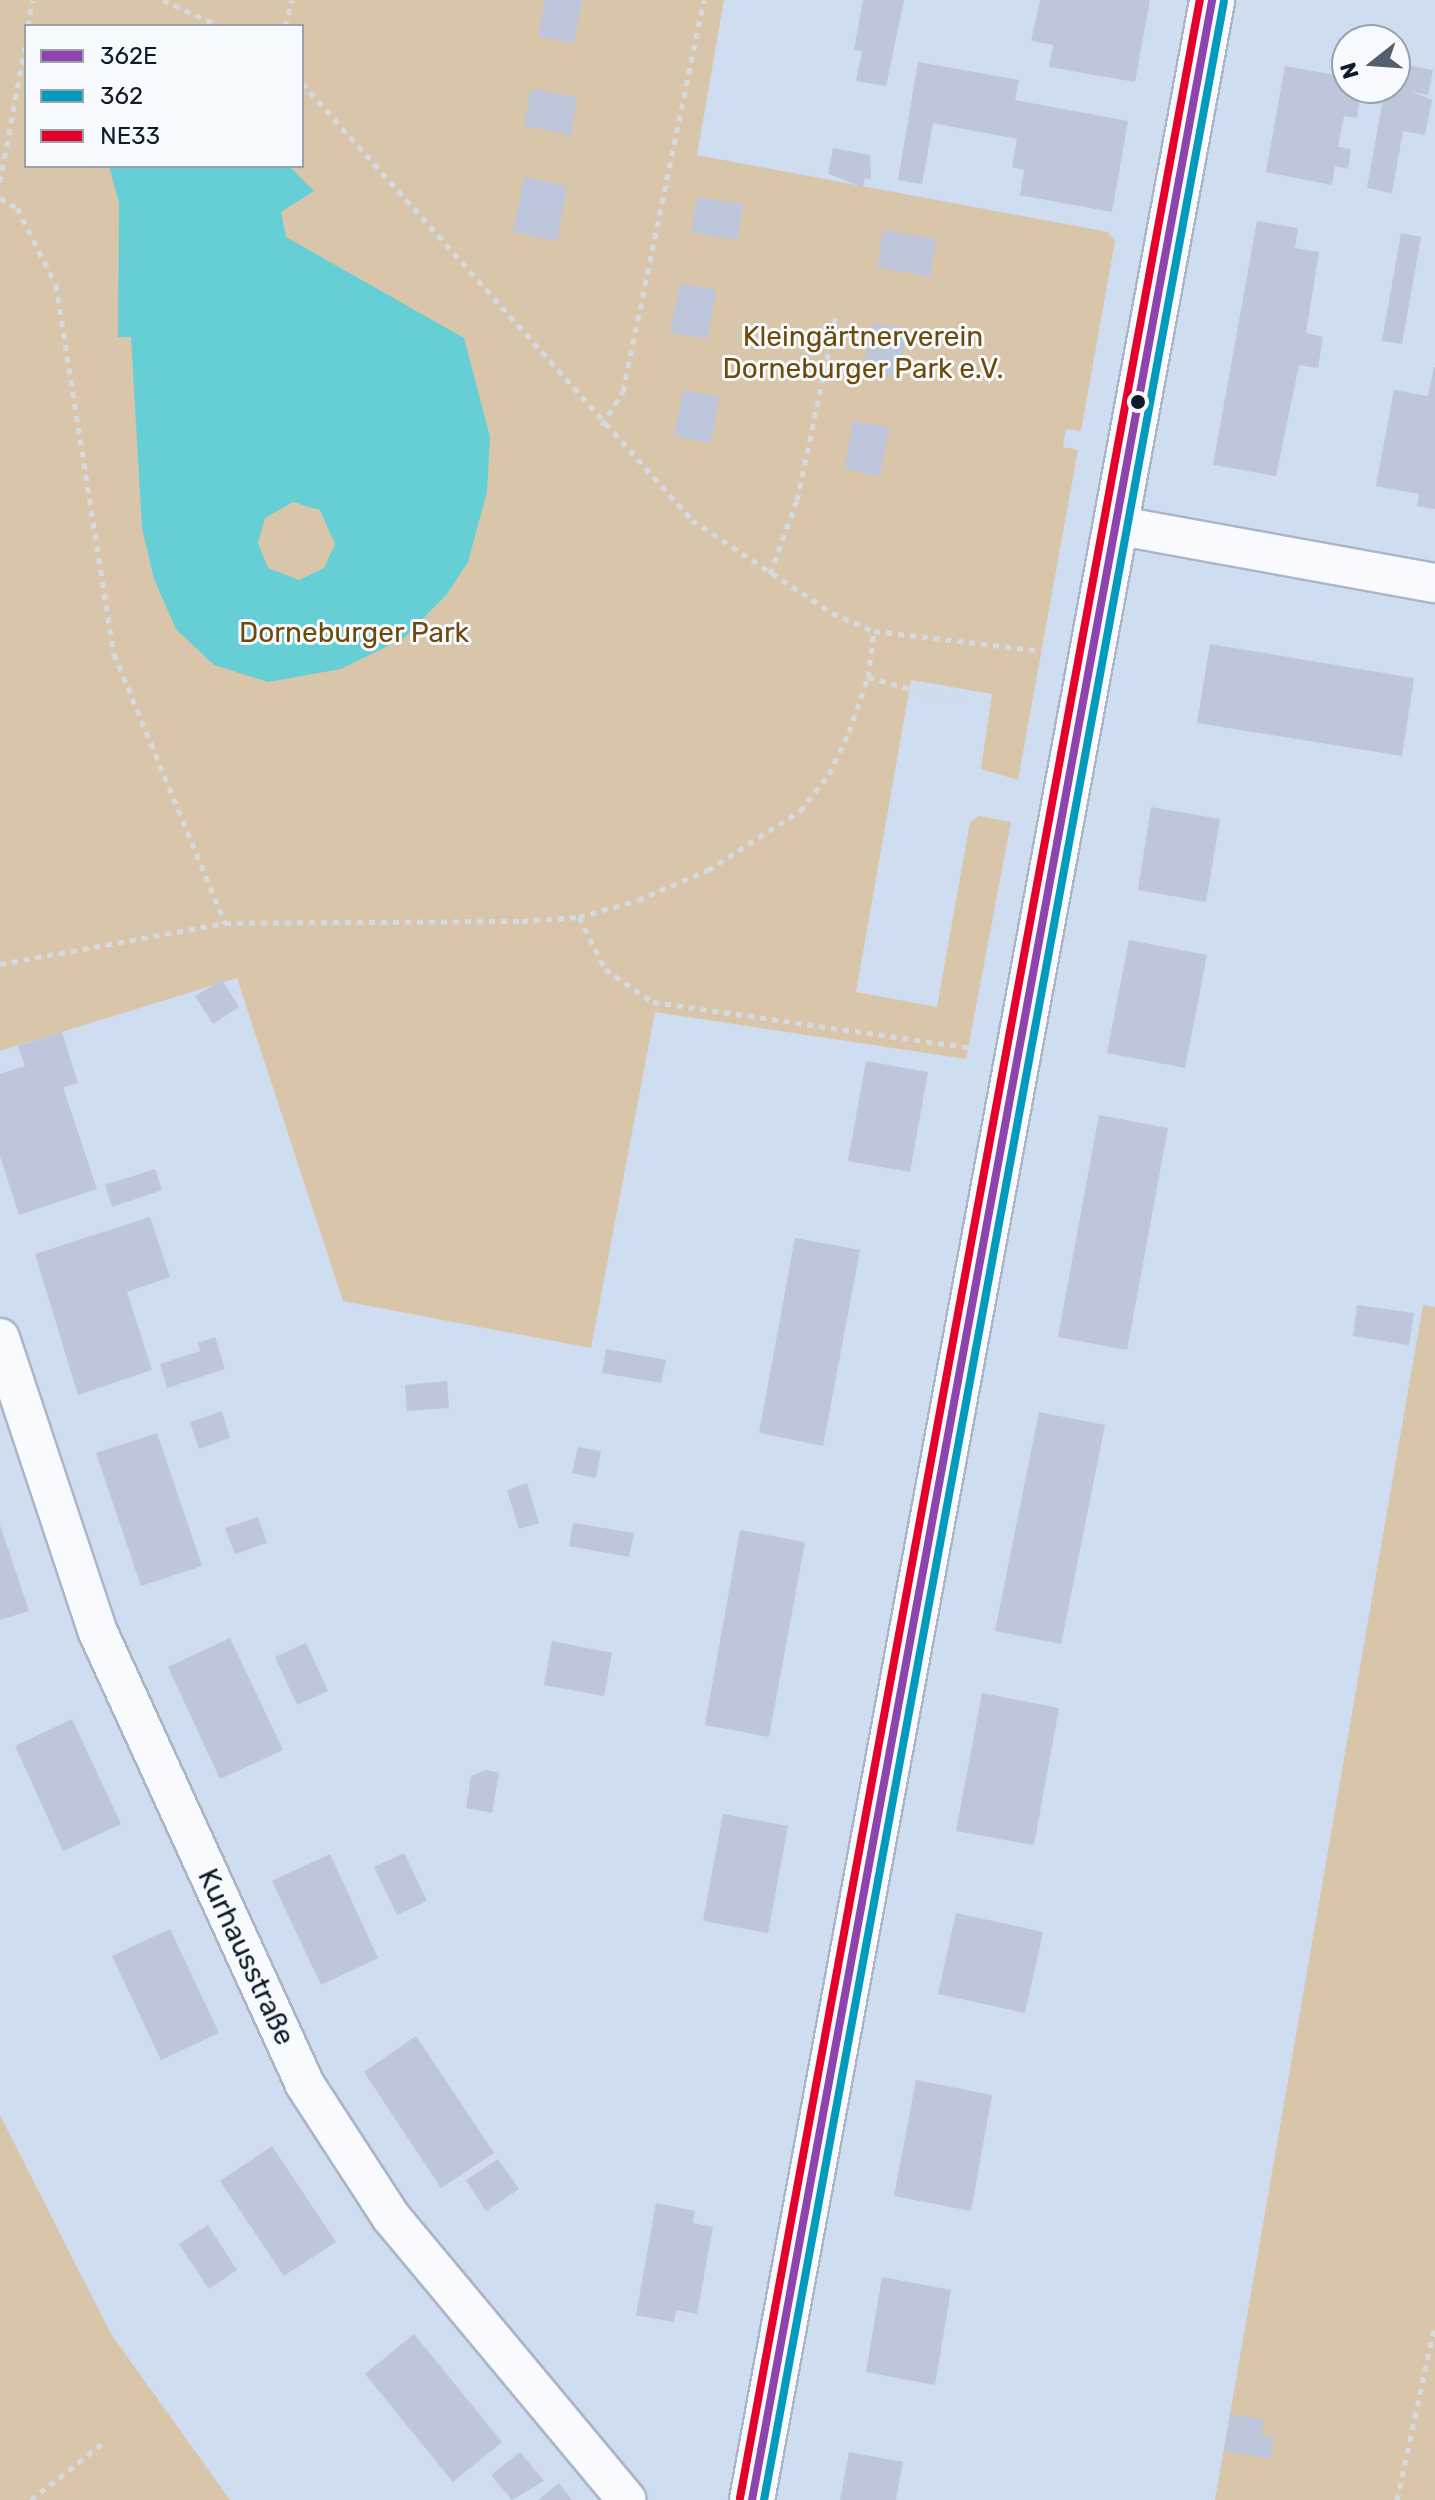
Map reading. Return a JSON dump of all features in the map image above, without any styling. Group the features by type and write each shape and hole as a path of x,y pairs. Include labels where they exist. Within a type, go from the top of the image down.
{"street":[{"path":"752,2500 1212,0"},
{"path":"1115,525 1435,583"},
{"name":"Kurhausstraße","path":"0,1338 103,1644 304,2083 391,2217 627,2500"}],"path":[{"path":"28,24 32,0"},
{"path":"163,0 215,24"},
{"path":"286,24 292,0"},
{"path":"602,425 623,391 704,0"},
{"path":"0,182 24,53"},
{"path":"304,85 602,425 692,520 770,574 874,631 1090,657"},
{"path":"0,198 17,208 56,285 114,654 225,923"},
{"path":"770,574 797,500 836,316"},
{"path":"0,964 225,923 579,917 708,870 800,811 829,774 868,677 874,631"},
{"path":"868,677 960,703"},
{"path":"579,917 605,969 653,1002 1016,1055"},
{"path":"1397,2500 1435,2324"},
{"path":"31,2500 104,2442"}],"green space":[{"name":"Dorneburger Park","path":"0,0 724,0 697,155 1108,232 1115,241 1081,431 1066,429 1063,447 1078,450 1018,780 981,769 992,694 911,680 856,992 937,1007 970,822 979,816 1011,822 966,1059 655,1012 591,1348 343,1301 237,978 0,1051"},
{"path":"1423,1305 1435,1307 1435,2500 1215,2500"},
{"path":"0,2115 111,2334 230,2500 0,2500"}],"shaded area":[{"path":"110,168 291,168 314,191 281,212 286,237 464,338 490,437 487,492 468,562 447,594 404,638 341,669 268,682 214,665 176,629 154,579 142,528 131,337 118,337 119,203","holes":["293,502 320,510 335,544 324,568 299,580 268,568 258,543 265,518"]}],"building":[{"path":"545,0 582,0 574,43 538,36"},
{"path":"863,0 904,0 886,86 856,81 862,51 854,50"},
{"path":"1040,0 1150,0 1135,82 1049,67 1053,45 1031,41"},
{"path":"918,62 1019,80 1015,100 1128,121 1112,212 1020,195 1024,170 1012,167 1017,139 933,123 922,184 898,180"},
{"path":"1285,66 1331,74 1331,104 1359,104 1357,118 1344,116 1338,147 1351,149 1348,169 1335,166 1332,185 1266,172"},
{"path":"1411,66 1433,70 1428,95 1411,91"},
{"path":"531,89 577,97 571,135 524,126"},
{"path":"1411,91 1432,100 1425,135 1403,131 1392,193 1367,188 1382,104 1411,104"},
{"path":"833,148 870,155 871,180 865,178 863,187 828,174"},
{"path":"524,177 567,186 557,241 513,232"},
{"path":"697,197 743,204 737,240 691,232"},
{"path":"1257,221 1298,228 1295,248 1319,252 1306,333 1323,337 1318,368 1299,365 1276,476 1213,465"},
{"path":"883,230 936,239 930,277 877,267"},
{"path":"1401,233 1421,237 1402,344 1382,341"},
{"path":"680,283 716,290 707,339 670,332"},
{"path":"872,323 907,329 898,378 863,371"},
{"path":"1434,367 1435,509 1417,506 1419,494 1376,486 1394,390 1428,396"},
{"path":"683,390 719,397 711,443 674,436"},
{"path":"853,421 889,427 880,476 844,469"},
{"path":"1210,644 1414,678 1402,756 1197,723"},
{"path":"1151,807 1220,819 1206,902 1138,890"},
{"path":"1129,940 1207,955 1185,1068 1107,1053"},
{"path":"222,980 239,1007 213,1024 195,996"},
{"path":"62,1032 78,1083 63,1087 97,1189 19,1215 0,1156 0,1074 25,1066 18,1046"},
{"path":"866,1061 928,1072 910,1172 848,1161"},
{"path":"1099,1115 1168,1128 1127,1350 1058,1337"},
{"path":"155,1169 162,1190 112,1207 105,1185"},
{"path":"150,1217 170,1277 127,1292 152,1370 78,1395 35,1254"},
{"path":"795,1238 860,1250 823,1446 759,1433"},
{"path":"1357,1305 1414,1313 1409,1345 1353,1336"},
{"path":"215,1337 225,1369 167,1388 160,1364 200,1351 198,1343"},
{"path":"606,1349 666,1360 661,1383 602,1373"},
{"path":"447,1381 449,1408 407,1411 405,1385"},
{"path":"222,1411 230,1438 199,1449 190,1422"},
{"path":"1039,1412 1105,1425 1061,1644 995,1631"},
{"path":"157,1433 202,1566 141,1586 96,1453"},
{"path":"578,1447 601,1451 596,1478 572,1473"},
{"path":"527,1483 539,1523 519,1529 507,1490"},
{"path":"258,1517 267,1543 235,1554 225,1528"},
{"path":"573,1523 634,1533 629,1557 569,1546"},
{"path":"0,1525 29,1611 0,1620"},
{"path":"740,1530 805,1542 769,1737 705,1725"},
{"path":"230,1638 283,1750 220,1779 168,1667"},
{"path":"552,1641 612,1653 604,1696 544,1685"},
{"path":"306,1643 328,1691 297,1705 275,1657"},
{"path":"982,1693 1059,1708 1034,1845 956,1831"},
{"path":"72,1719 121,1824 63,1851 15,1746"},
{"path":"486,1770 499,1773 492,1813 466,1808 471,1776"},
{"path":"723,1814 788,1826 768,1933 703,1921"},
{"path":"404,1853 427,1901 397,1915 374,1867"},
{"path":"330,1854 378,1958 321,1985 272,1881"},
{"path":"956,1913 1043,1932 1025,2013 938,1994"},
{"path":"170,1929 219,2033 161,2060 112,1956"},
{"path":"416,2036 494,2153 441,2188 364,2072"},
{"path":"916,2080 992,2095 971,2211 894,2196"},
{"path":"272,2146 336,2242 284,2276 220,2181"},
{"path":"498,2159 519,2189 486,2211 466,2180"},
{"path":"656,2203 695,2211 693,2223 713,2227 697,2314 676,2310 674,2322 636,2315"},
{"path":"208,2225 237,2270 209,2289 179,2244"},
{"path":"882,2277 951,2290 935,2385 866,2372"},
{"path":"414,2334 502,2442 453,2482 365,2374"},
{"path":"1230,2414 1264,2420 1261,2435 1274,2437 1271,2459 1224,2451"},
{"path":"520,2452 544,2481 512,2500 491,2475"},
{"path":"849,2452 903,2462 896,2500 840,2500"},
{"path":"559,2483 572,2500 538,2500"}],"transit line":[{"name":"NE33","path":"740,2498 1200,0"},
{"name":"362E","path":"752,2500 1212,0"},
{"name":"362","path":"764,2500 1224,2"}],"park label":[{"name":"Kleingärtnerverein Dorneburger Park e.V.","path":"863,353"}]}
